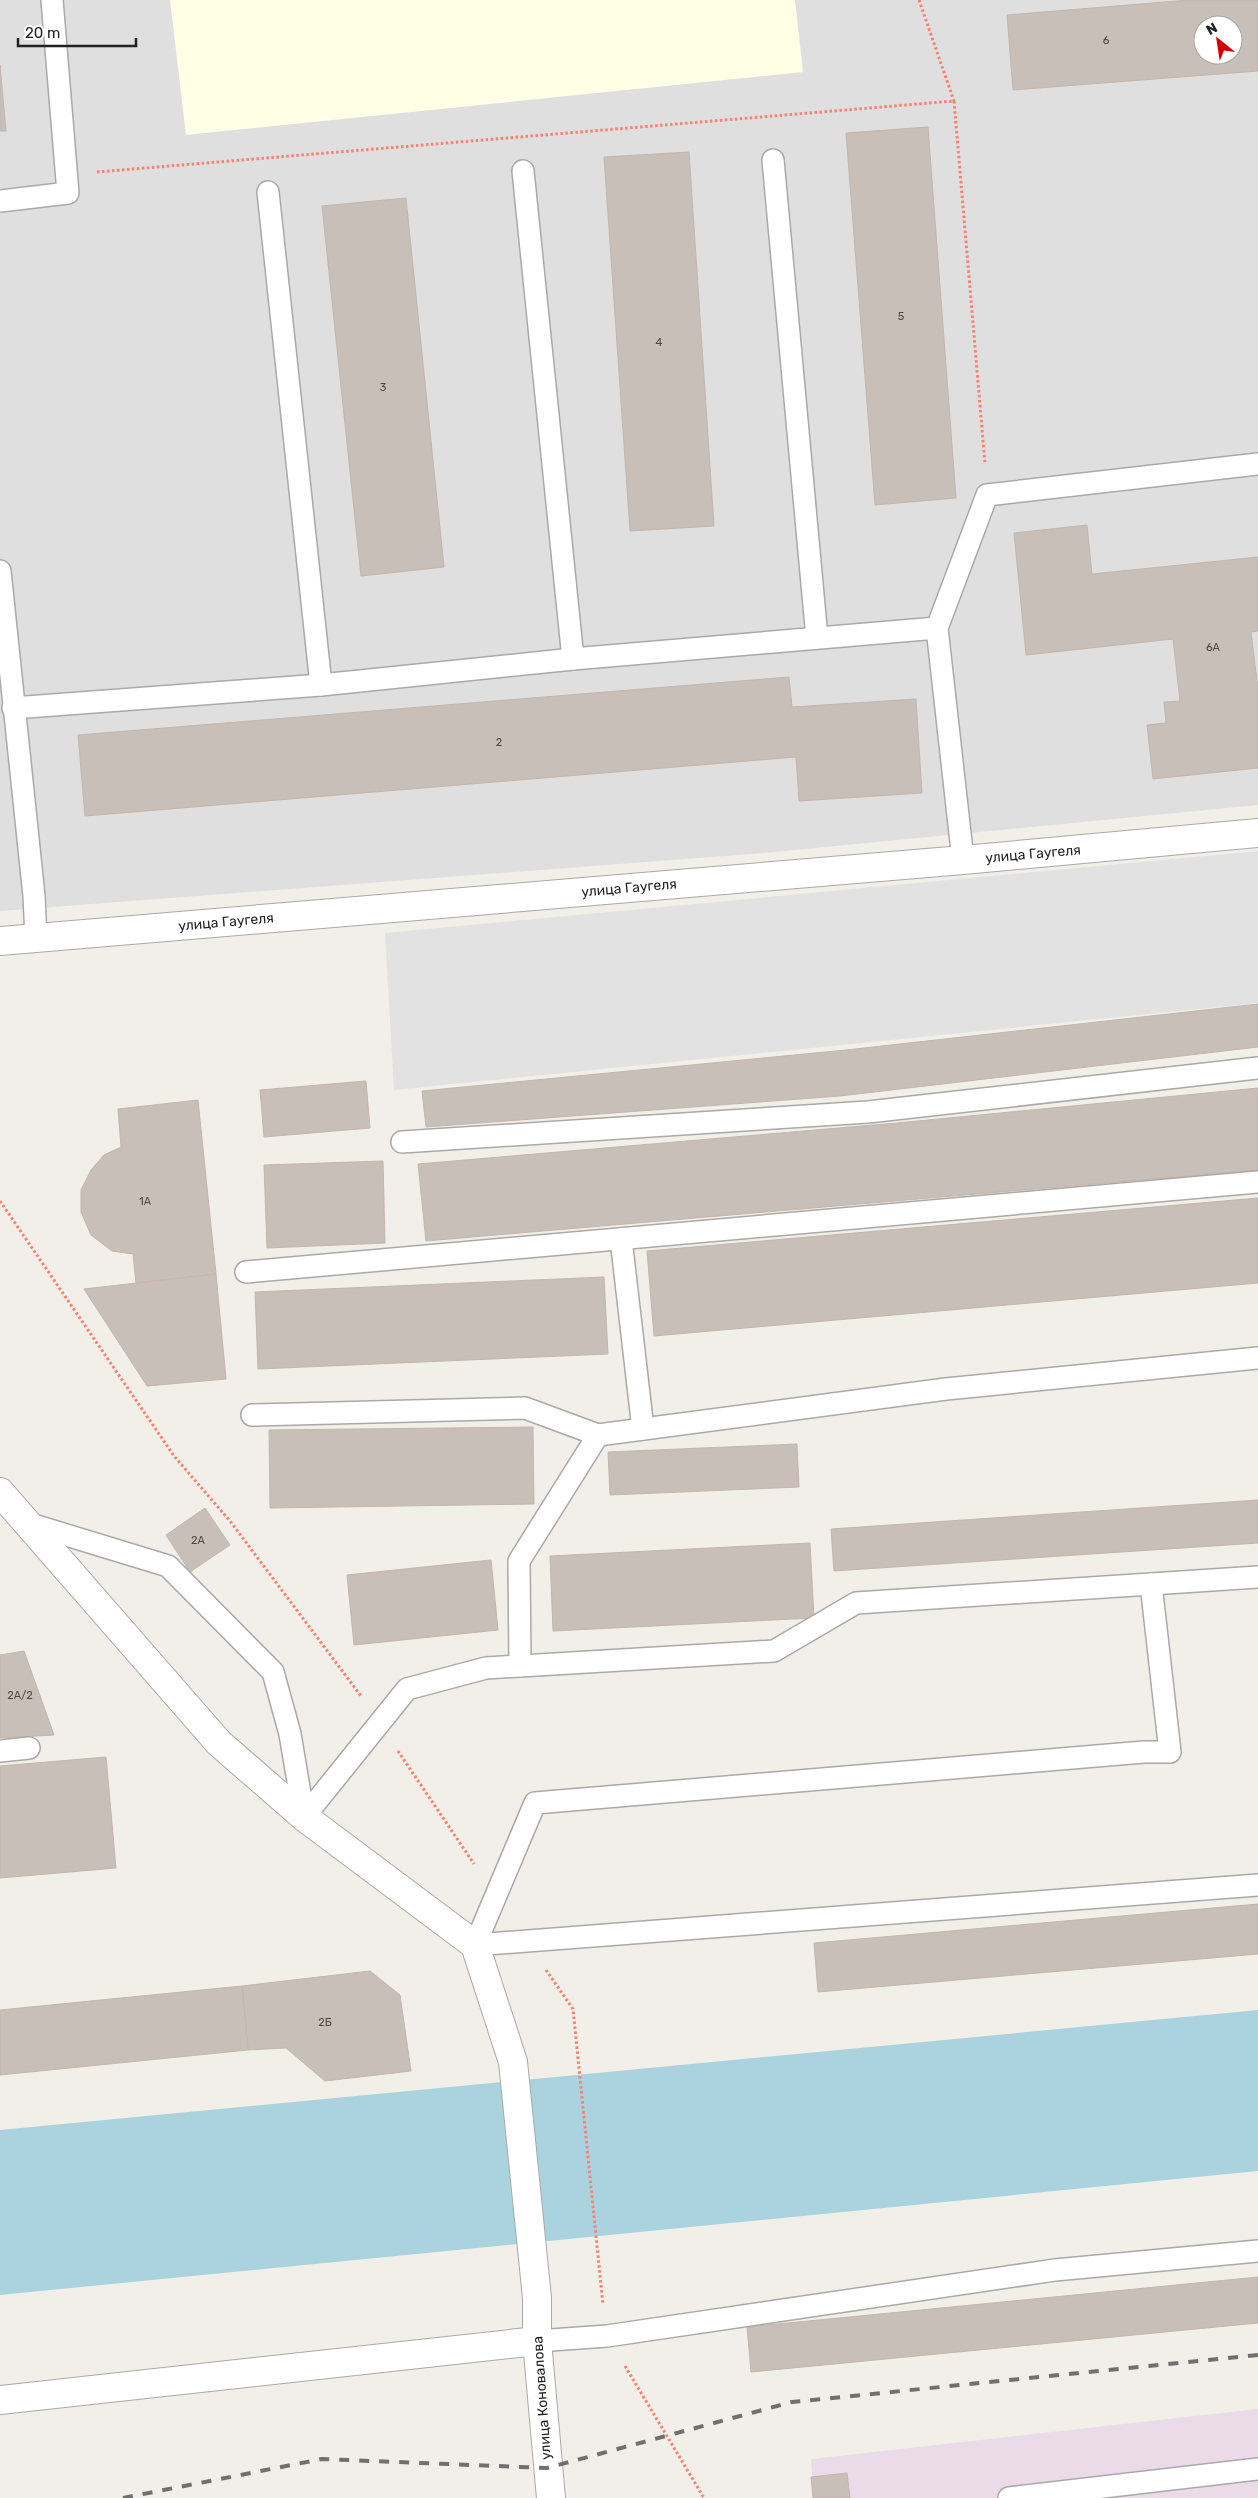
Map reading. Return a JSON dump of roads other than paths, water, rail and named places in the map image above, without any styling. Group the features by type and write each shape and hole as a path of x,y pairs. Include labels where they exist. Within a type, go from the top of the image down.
{"street":[{"name":"улица Гаугеля","path":"0,941 963,860 1258,833"},
{"path":"0,1492 219,1744 304,1817 474,1944"},
{"name":"улица Коновалова","path":"474,1944 513,2062 537,2298 537,2341 551,2498"},
{"path":"0,2400 537,2341"}],"lane":[{"path":"0,201 68,193 52,0"},
{"path":"773,160 817,638"},
{"path":"523,171 572,660"},
{"path":"268,192 321,685"},
{"path":"963,860 938,628 987,495 1258,464"},
{"path":"0,572 33,886 36,938"},
{"path":"13,708 321,685 572,660 938,628"},
{"path":"402,1142 868,1112 1258,1068"},
{"path":"246,1272 1258,1182"},
{"path":"621,1239 643,1429"},
{"path":"252,1415 525,1408 598,1436 946,1388 1258,1358"},
{"path":"520,1666 518,1562 598,1436"},
{"path":"27,1523 168,1566 273,1672 290,1734 304,1817"},
{"path":"304,1817 407,1689 486,1668 774,1651 856,1604 1258,1577"},
{"path":"1151,1584 1170,1752 1135,1752 535,1804 474,1944 1258,1884"},
{"path":"0,1750 29,1748"},
{"path":"537,2341 607,2336 1055,2270 1258,2251"},
{"path":"1010,2498 1258,2469"}],"water":[{"path":"1258,2010 1258,2171 0,2295 0,2130"}],"railway":[{"path":"123,2498 322,2459 547,2468 792,2402 1258,2355"}]}
